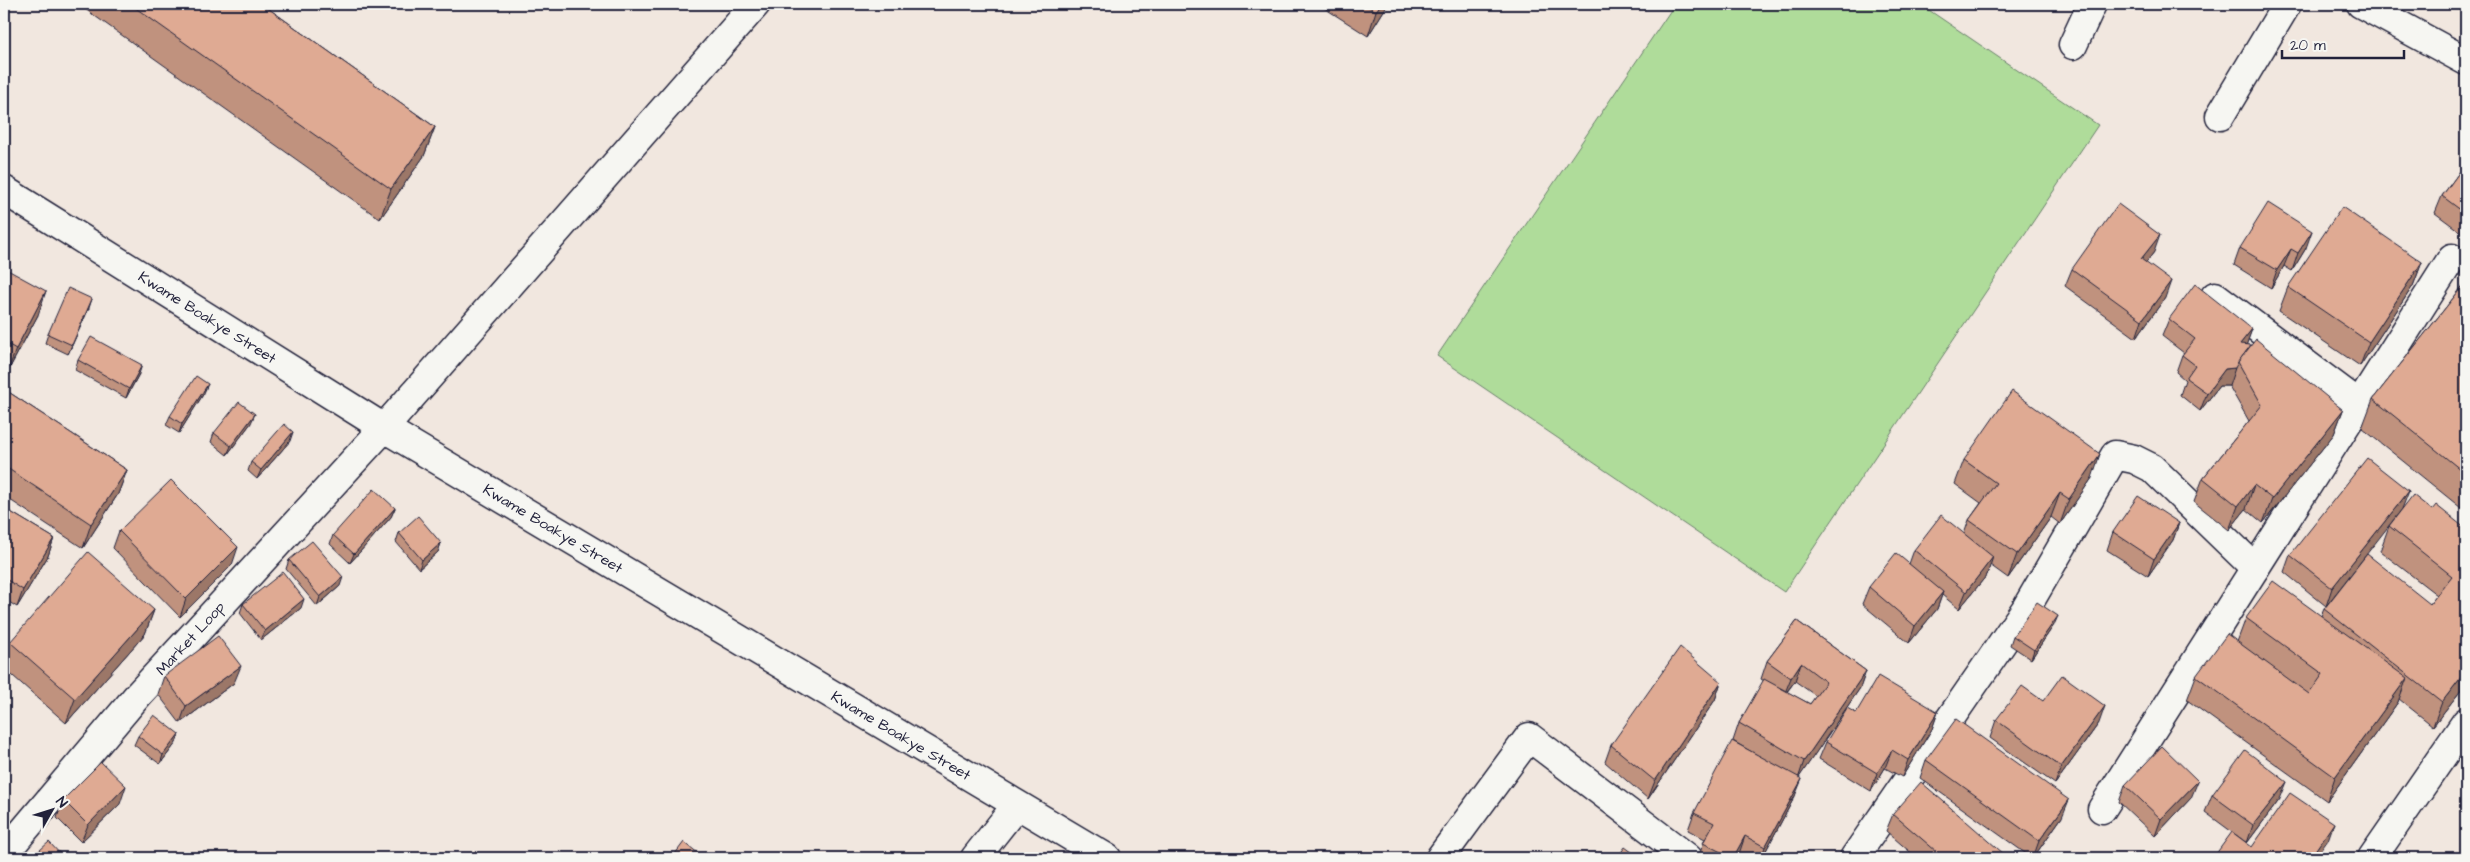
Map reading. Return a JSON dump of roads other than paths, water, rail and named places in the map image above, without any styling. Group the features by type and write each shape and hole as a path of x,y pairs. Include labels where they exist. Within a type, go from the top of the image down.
{"street":[{"name":"Market Loop","path":"4,854 138,696 384,428 756,4"},
{"path":"2073,45 2092,4"},
{"path":"2220,116 2287,4"},
{"path":"2361,4 2466,61"},
{"name":"Kwame Boakye Street","path":"4,190 384,428 1016,806 1107,858"},
{"path":"2102,809 2452,258"},
{"path":"2215,296 2359,404"},
{"path":"1854,858 2025,610 2115,455 2134,459 2152,468 2255,568"},
{"path":"2372,858 2466,722"},
{"path":"1440,858 1529,737 1688,858"},
{"path":"975,858 1016,806"}]}
